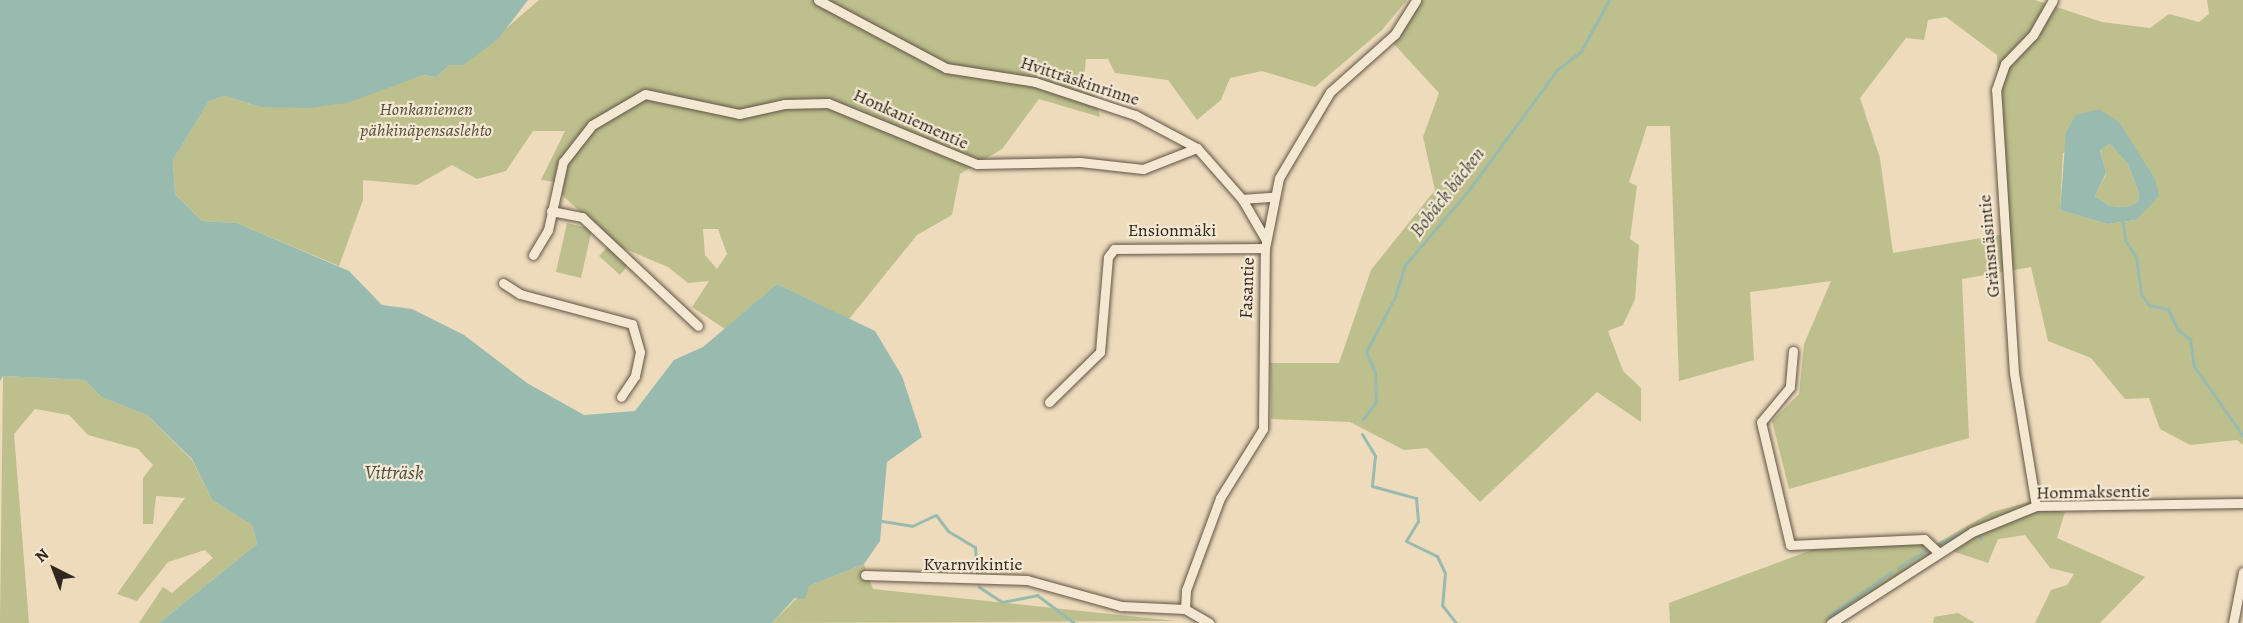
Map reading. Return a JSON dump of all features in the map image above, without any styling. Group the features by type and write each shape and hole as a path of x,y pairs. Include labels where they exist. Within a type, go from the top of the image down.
{"street":[{"name":"Hvitträskinrinne","path":"818,0 946,68 1035,82 1136,115 1197,148"},
{"name":"Fasantie","path":"1185,609 1186,590 1220,498 1263,429 1265,244 1272,196 1321,105 1395,34 1416,0"},
{"name":"Gränsnäsintie","path":"2036,506 2013,373 1996,90 2006,64 2033,34 2053,0"},
{"name":"Honkaniementie","path":"533,255 548,230 563,162 578,143 609,112 645,94 740,114 784,104 828,103 977,164 1080,162 1143,169 1197,148"},
{"path":"1197,148 1242,200 1265,244"},
{"path":"1242,200 1272,196"},
{"path":"551,211 582,217 698,326"},
{"name":"Ensionmäki","path":"1049,402 1100,352 1108,257 1114,249 1265,244"},
{"path":"503,283 520,294 632,324 640,352 635,376 621,397"},
{"path":"1793,351 1790,387 1761,422 1790,545 1924,538 1938,552"},
{"name":"Hommaksentie","path":"1831,623 1900,575 1976,530 2036,506 2243,503"},
{"path":"2233,623 2243,572"},
{"name":"Kvarnvikintie","path":"866,575 1027,580 1121,606 1185,609"},
{"path":"1185,609 1206,622"}],"green space":[{"name":"Honkaniemen pähkinäpensaslehto","path":"539,0 1407,0 1382,30 1315,87 1262,71 1230,78 1221,100 1197,120 1168,80 1115,73 1108,59 1086,59 1084,78 1093,87 1100,117 1039,99 1002,149 960,174 952,215 917,235 849,319 777,284 725,329 692,307 709,281 688,283 668,267 618,246 562,195 563,183 541,180 565,131 533,131 506,171 477,179 452,165 417,185 363,180 363,200 339,266 237,223 202,221 175,194 173,160 209,101 225,96 260,107 387,87 423,75 436,77 450,65 464,65","holes":["703,229 718,229 727,254 717,269 705,255"]},
{"path":"1421,0 2035,0 2102,22 2150,28 2169,14 2199,22 2209,14 2207,0 2243,0 2243,445 2237,440 2190,445 2160,429 2149,398 2125,399 2091,358 2048,341 2031,267 1962,279 1969,438 1789,489 1772,421 1799,394 1804,344 1831,281 1750,292 1754,360 1679,381 1670,126 1647,126 1629,182 1637,186 1630,239 1639,245 1635,299 1623,325 1608,331 1623,371 1641,388 1641,422 1597,392 1480,502 1427,448 1404,450 1350,422 1271,419 1270,363 1339,363 1371,270 1435,190 1423,137 1439,93 1393,43","holes":["1946,17 1997,55 2005,234 1893,253 1880,158 1860,98 1906,38 1924,40 1928,20","2127,135 2155,178 2136,220 2107,224 2060,210 2063,153"]},
{"path":"2110,144 2128,164 2139,193 2138,202 2126,207 2110,206 2095,196 2106,174 2100,149"},
{"path":"567,223 592,229 581,278 556,272"},
{"path":"608,246 629,264 620,275 599,256"},
{"path":"3,376 85,380 101,397 147,415 192,460 212,500 252,525 257,544 159,623 139,623 163,587 172,593 213,558 205,550 168,562 137,601 117,594 185,498 156,496 153,524 143,524 143,478 153,465 138,449 88,435 69,415 35,409 14,434 29,623 0,623"},
{"path":"2033,501 2036,506 1995,519 1831,623 1670,623 1669,603 1820,547 1924,539 1932,546 1992,512"},
{"path":"2035,509 2065,512 2057,538 2145,577 2100,623 2035,623 2051,590 2067,585 2074,574 2050,568 2025,535 1998,539 1988,563 1949,550 1993,523"},
{"path":"864,564 873,589 1176,621 772,623 809,586"},
{"path":"1958,613 1975,623 1933,623 1934,617"}],"water":[{"name":"Vitträsk","path":"0,0 528,0 499,38 464,65 450,65 436,77 423,75 347,103 309,108 260,107 225,96 209,101 173,160 175,194 202,221 237,223 349,271 382,305 412,309 464,335 527,383 584,415 635,411 674,360 703,347 777,284 875,331 902,376 922,437 887,462 880,541 864,564 809,586 805,599 795,598 772,623 159,623 257,544 252,525 212,500 192,459 147,415 101,397 85,380 3,376 0,381"},
{"path":"2099,109 2119,122 2155,178 2159,196 2136,220 2107,224 2060,210 2066,132 2076,115","holes":["2110,144 2128,164 2139,193 2138,202 2126,207 2110,206 2095,196 2106,173 2100,150"]}],"waterway":[{"name":"Bobäck bäcken","path":"1363,419 1376,402 1375,372 1366,352 1395,297 1405,265 1468,191 1557,70 1581,51 1609,0"},
{"path":"2123,222 2125,240 2136,257 2141,294 2149,305 2168,309 2178,330 2190,339 2194,366 2243,436"},
{"name":"Bobäck bäcken","path":"1362,434 1375,456 1372,486 1416,498 1418,521 1406,541 1437,556 1445,573 1442,605 1456,623"},
{"name":"Bobäck bäcken","path":"882,521 912,526 936,515 948,531 975,547 977,574"},
{"path":"1977,532 1981,539"},
{"path":"1940,543 1963,533"},
{"path":"1898,568 1927,549"},
{"path":"1829,616 1891,572"},
{"name":"Bobäck bäcken","path":"979,587 1002,602 1037,595 1074,623"}]}
